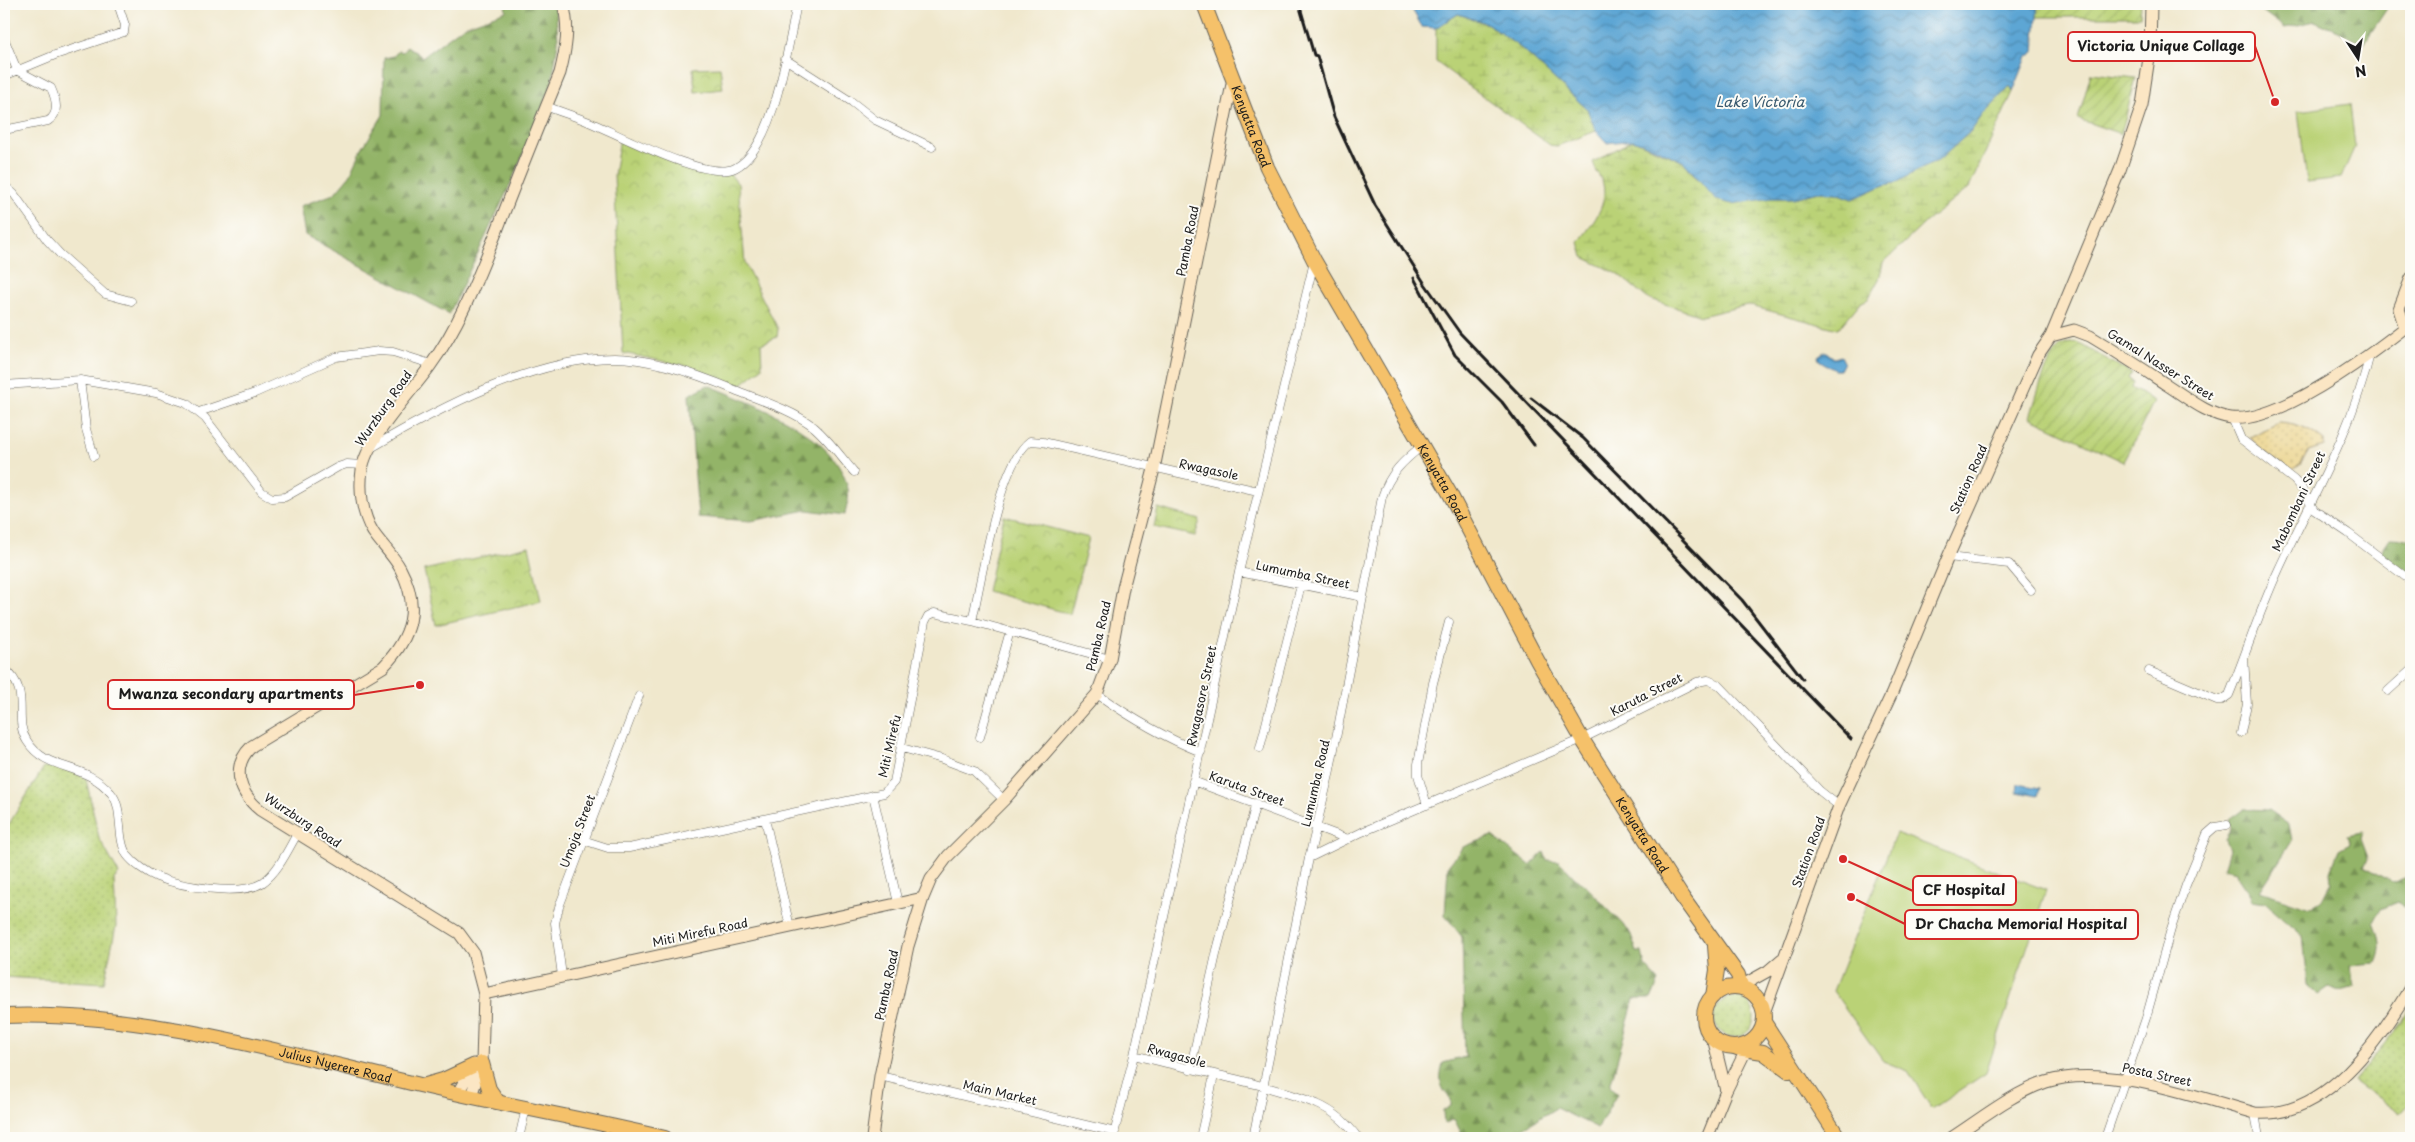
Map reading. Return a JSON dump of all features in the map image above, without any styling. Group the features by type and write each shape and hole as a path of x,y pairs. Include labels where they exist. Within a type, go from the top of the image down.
{"highway":[{"name":"Kenyatta Road","path":"1204,4 1267,167 1314,260 1450,494 1537,660 1582,739 1715,946 1738,976 1740,986"},
{"name":"Kenyatta Road","path":"1713,996 1717,970 1715,946"},
{"path":"1800,1082 1772,1056 1749,1045 1732,1047 1720,1044 1713,1038 1704,1022 1707,1003 1713,996 1721,990 1740,986 1756,996 1764,1018 1800,1082 1839,1138"},
{"name":"Julius Nyerere Road","path":"4,1016 70,1018 129,1023 214,1035 423,1086 526,1108 617,1133 665,1138"},
{"path":"1749,1045 1761,1031 1764,1018"},
{"path":"423,1086 459,1074 477,1065 498,1102"}],"main road":[{"name":"Wurzburg Road","path":"464,1095 477,1065 483,1036 484,994 473,952 459,933 297,834 248,801 242,790 239,777 240,764 244,754 277,729 383,667 399,651 408,634 411,600 406,581 400,566 373,531 364,512 361,487 362,465 368,450 431,364 465,307 560,73 566,50 567,18 563,4"},
{"name":"Station Road","path":"1764,1018 1782,959 1840,806 1896,684 1948,557 2038,355 2051,336 2120,170 2142,105 2150,52 2151,4"},
{"name":"Pamba Road","path":"872,1138 880,1076 908,946 922,898 948,856 1004,800 1097,694 1110,659 1123,588 1154,469 1234,79"},
{"path":"2409,327 2398,309 2411,278"},
{"name":"Gamal Nasser Street","path":"2051,336 2059,332 2074,330 2090,336 2201,406 2232,418 2249,418 2273,410 2318,386 2409,327"},
{"name":"Miti Mirefu Road","path":"484,994 922,898"},
{"path":"1740,986 1768,971 1782,959"},
{"name":"Posta Street","path":"1951,1138 2005,1102 2048,1082 2087,1077 2124,1079 2255,1113 2280,1111 2313,1098 2345,1074 2374,1044 2411,986"},
{"path":"1713,1038 1726,1091"},
{"path":"1707,1138 1726,1091 1749,1045"}],"street":[{"path":"4,76 124,32 125,25 118,4"},
{"path":"546,106 686,163 710,169 730,170 742,162 761,137 775,103 797,4"},
{"path":"4,38 17,70 51,88 56,114 48,121 4,130"},
{"path":"785,59 852,102 875,120 932,147"},
{"path":"4,186 14,194 47,240 60,254 105,294 131,300"},
{"name":"Rwagasore Street","path":"1114,1135 1134,1055 1239,572 1314,260"},
{"path":"199,412 256,393 336,357 380,351 393,352 431,364"},
{"name":"Mabombani Street","path":"2149,671 2218,700 2226,699 2235,682 2277,573 2311,506 2359,394 2370,354"},
{"path":"368,450 426,417 532,371 618,358 697,375 790,413 812,426 854,472"},
{"path":"80,380 86,429 94,456"},
{"path":"4,385 80,380 156,393 186,403 199,412 262,492 272,498 285,497 338,467 347,464 362,465"},
{"path":"2232,418 2242,439 2294,480 2302,489 2311,506 2411,581"},
{"name":"Rwagasole","path":"972,621 1003,486 1009,471 1028,443 1043,442 1154,469 1258,491"},
{"name":"Lumumba Road","path":"1253,1138 1309,858 1337,736 1387,481 1396,468 1422,446"},
{"path":"1948,557 2009,564 2031,590"},
{"name":"Lumumba Street","path":"1239,572 1363,597"},
{"path":"1260,748 1301,585"},
{"name":"Miti Mirefu","path":"586,841 608,848 629,848 884,793 894,782 928,616 934,612 1110,659"},
{"path":"1427,805 1418,775 1418,764 1433,683 1449,622"},
{"path":"980,737 1010,631"},
{"name":"Mabombani Street","path":"2241,733 2247,704 2244,656"},
{"path":"4,668 18,688 22,707 21,728 34,752 46,760 88,774 111,793 116,804 126,853 134,863 156,877 204,887 238,889 261,883 282,861 297,834"},
{"path":"2388,691 2411,670"},
{"name":"Karuta Street","path":"1309,858 1582,739 1651,703 1697,682 1708,680 1719,685 1820,790 1840,806"},
{"path":"2235,682 2246,681"},
{"path":"1097,694 1135,721 1173,741 1201,752"},
{"name":"Umoja Street","path":"562,976 555,922 559,907 586,841 638,696"},
{"path":"902,748 942,759 974,771 1004,800"},
{"name":"Karuta Street","path":"1193,781 1256,803 1348,840"},
{"path":"873,795 898,903"},
{"path":"1190,1070 1228,908 1256,803"},
{"path":"765,819 790,927"},
{"path":"2105,1138 2146,1018 2171,929 2207,834 2215,827 2227,825"},
{"name":"Rwagasole","path":"1134,1055 1263,1087 1318,1105 1344,1121 1358,1138"},
{"name":"Main Market","path":"880,1076 1114,1135"},
{"path":"1200,1138 1214,1076"},
{"path":"519,1138 526,1108"},
{"path":"2255,1113 2259,1138"}],"green space":[{"path":"505,4 552,4 556,11 558,41 552,83 511,183 449,314 305,235 300,206 334,194 350,175 362,149 383,115 384,58 394,56 398,51 403,52 407,46 422,57 464,26 506,11"},
{"path":"2033,4 2141,4 2140,17 2032,17"},
{"path":"2253,4 2390,4 2364,43 2315,21 2285,28"},
{"path":"1458,14 1488,24 1522,49 1587,109 1596,131 1557,146 1550,145 1436,62 1436,28"},
{"path":"720,67 723,89 695,92 693,68"},
{"path":"2091,73 2136,78 2121,134 2078,119"},
{"path":"2010,86 2013,92 1969,188 1927,221 1883,263 1879,279 1868,299 1860,303 1838,329 1747,305 1701,316 1647,298 1618,274 1583,257 1579,242 1601,208 1604,192 1602,181 1593,162 1633,140 1684,162 1698,180 1773,198 1793,198 1819,192 1837,193 1853,199 1884,185 1896,183 1929,164 1938,161 1972,130 1984,113"},
{"path":"2350,104 2355,146 2341,178 2307,182 2298,111"},
{"path":"620,138 703,171 730,174 738,184 745,264 778,329 777,337 761,344 762,368 739,386 691,367 623,353 614,175"},
{"path":"2077,342 2131,373 2128,378 2133,382 2131,388 2154,401 2124,462 2030,417 2046,368 2056,351 2062,346"},
{"path":"708,385 791,423 828,452 840,469 848,489 845,515 807,510 751,521 698,517 689,395"},
{"path":"1158,508 1200,520 1195,536 1154,527"},
{"path":"1004,516 1089,538 1070,614 987,591"},
{"path":"2390,538 2411,539 2411,576 2380,553"},
{"path":"529,546 541,601 436,625 424,570"},
{"path":"66,766 86,779 99,838 119,874 114,879 116,926 104,983 4,977 4,832 44,767"},
{"path":"2244,809 2269,810 2289,824 2292,841 2260,891 2310,908 2323,899 2331,883 2330,872 2339,849 2350,843 2347,835 2363,832 2361,839 2368,858 2364,866 2394,883 2411,874 2411,911 2398,902 2381,909 2374,922 2380,942 2378,958 2376,963 2350,965 2354,987 2340,991 2328,988 2318,995 2308,985 2303,936 2265,903 2252,901 2237,872 2223,869 2229,850 2225,839 2231,829 2229,820"},
{"path":"1896,833 2046,890 1986,1073 1932,1109 1908,1071 1883,1061 1833,991"},
{"path":"1492,836 1530,865 1544,852 1547,860 1559,861 1630,932 1637,952 1642,952 1645,966 1659,981 1651,999 1634,999 1610,1086 1617,1094 1598,1128 1556,1108 1507,1138 1464,1138 1454,1119 1444,1124 1443,1111 1451,1106 1451,1099 1442,1087 1441,1074 1443,1063 1465,1057 1462,937 1445,915 1448,866 1463,847"},
{"path":"1738,997 1745,1000 1751,1006 1754,1017 1753,1025 1745,1034 1738,1037 1730,1037 1723,1034 1715,1025 1714,1013 1717,1006 1726,998"},
{"path":"2411,1006 2411,1102 2400,1114 2354,1081 2402,1022"}],"sand":[{"path":"2278,423 2308,430 2324,441 2324,446 2308,451 2300,465 2291,470 2259,448 2250,437"}],"water":[{"name":"Lake Victoria","path":"1409,4 2038,4 2034,52 2027,57 2013,92 2010,86 1984,113 1972,130 1938,161 1929,164 1896,183 1884,185 1853,199 1837,193 1819,192 1793,198 1773,198 1732,204 1716,200 1684,162 1633,140 1607,143 1596,131 1587,109 1522,49 1488,24 1458,14 1436,28 1422,27"},
{"path":"1825,351 1834,358 1841,356 1844,362 1840,370 1835,370 1819,360 1818,356"},
{"path":"2018,784 2040,788 2038,796 2017,792"}],"railway":[{"path":"1299,4 1314,55 1317,56 1334,117 1375,205 1425,284 1460,333 1851,739"},
{"path":"1414,278 1455,355 1502,402 1534,445"},
{"path":"1531,398 1583,438 1742,600 1803,679"}],"place":[{"name":"Victoria Unique Collage","path":"2275,102"},
{"name":"Mwanza secondary apartments","path":"420,685"},
{"name":"CF Hospital","path":"1843,859"},
{"name":"Dr Chacha Memorial Hospital","path":"1851,897"}]}
